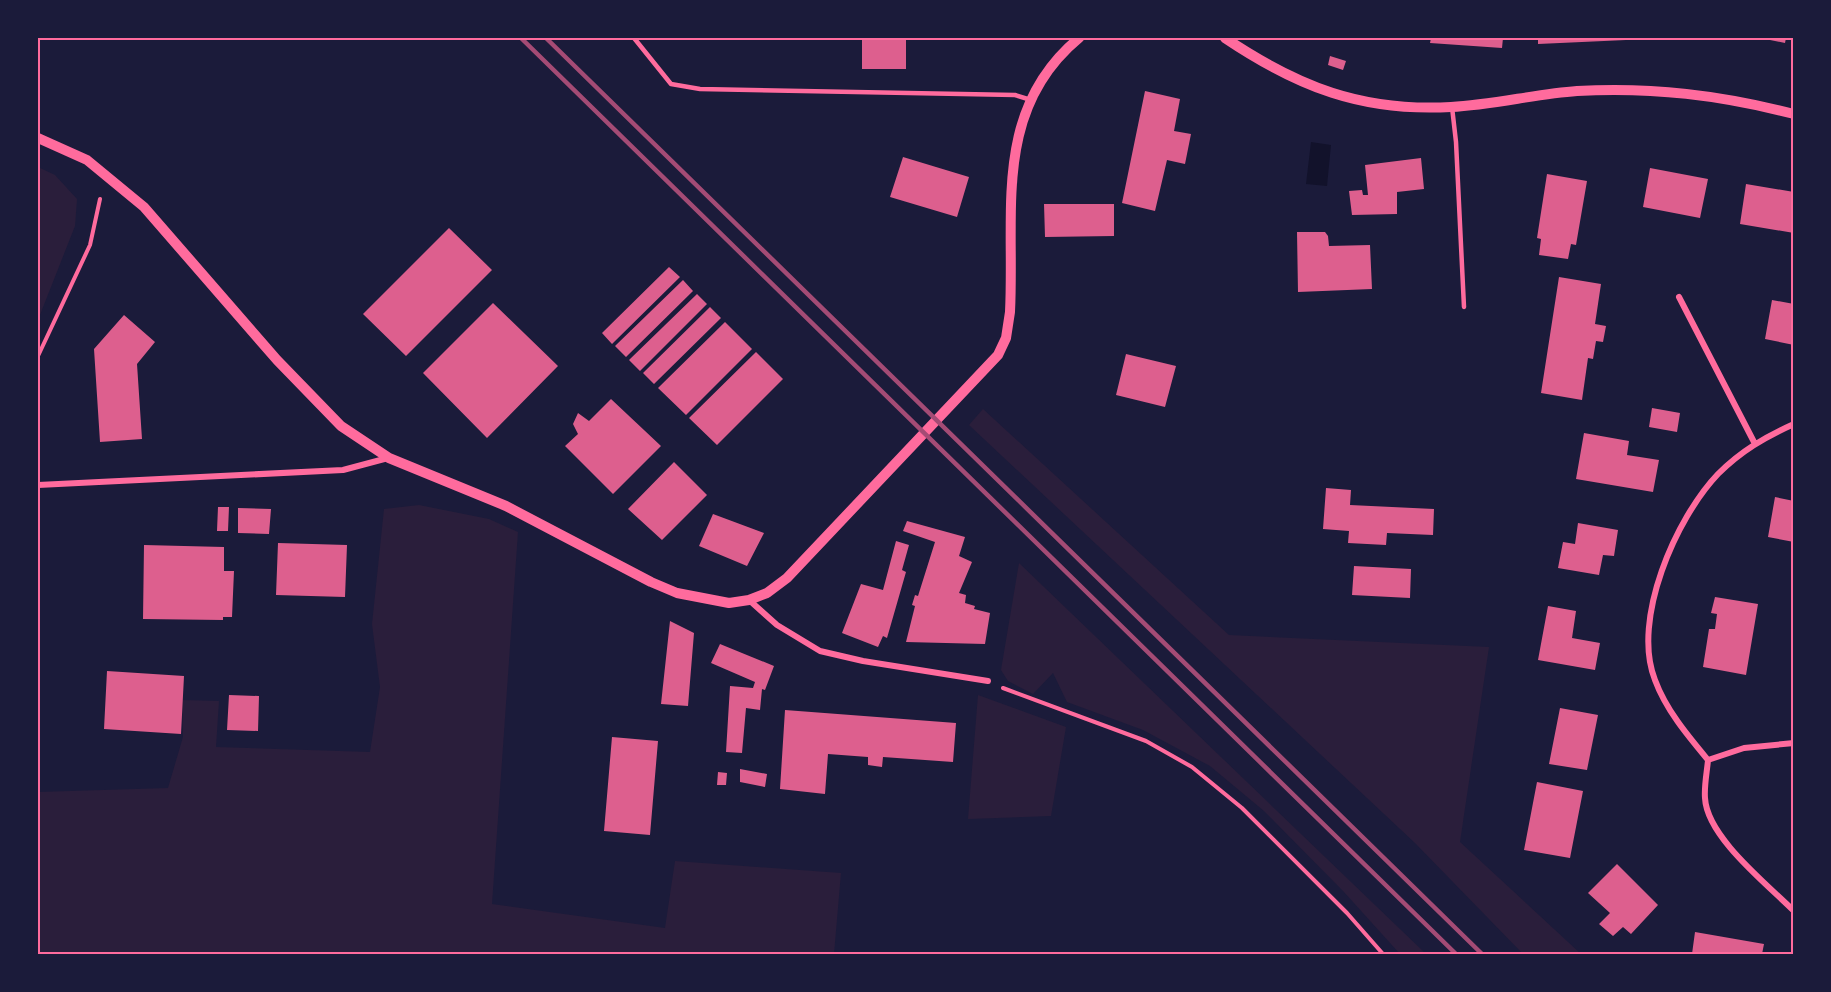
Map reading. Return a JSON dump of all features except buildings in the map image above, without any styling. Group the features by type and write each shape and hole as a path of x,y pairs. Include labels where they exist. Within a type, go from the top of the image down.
{"street":[{"path":"38,138 87,160 144,207 277,360 341,426 389,458 506,506 651,582 677,593 718,602 749,600 767,593 787,578 998,355 1006,338 1010,312 1015,146 1024,113 1031,100 1059,54 1079,38"},
{"path":"1226,38 1257,59 1300,83 1372,105 1452,107 1574,92 1621,90 1686,92 1750,103 1794,114"},
{"path":"1679,297 1754,442"},
{"path":"1794,424 1754,442 1718,475 1687,516 1664,567 1650,617 1648,647 1654,680 1677,721 1708,760 1705,799 1711,822 1727,843 1794,911"},
{"path":"38,485 343,470 389,458"},
{"path":"749,600 777,625 820,651 863,662 988,681"},
{"path":"1708,760 1744,748 1794,743"}],"lane":[{"path":"634,38 671,84 700,89 1015,95 1031,100"},
{"path":"1452,107 1456,142 1464,307"}],"path":[{"path":"38,356 90,245 104,174"},
{"path":"988,681 1029,699 1127,733 1192,767 1242,808 1347,913 1383,954"}],"shaded area":[{"path":"1311,142 1331,145 1327,186 1306,184"},
{"path":"38,167 55,175 77,199 75,226 38,320"},
{"path":"983,409 1229,635 1489,647 1460,842 1581,954 1523,954 1415,843 969,425"},
{"path":"419,505 489,519 518,532 492,904 665,928 675,861 841,873 834,954 38,954 38,792 168,788 183,737 182,700 219,701 216,747 370,752 380,687 372,624 384,509"},
{"path":"1019,563 1426,954 1400,954 1344,892 1264,811 1210,766 1143,730 1067,702 1053,673 1033,694 1008,681 1001,670"},
{"path":"978,695 1066,727 1051,816 968,819"}],"railway":[{"path":"521,38 1456,954"},
{"path":"546,38 1482,954"}]}
